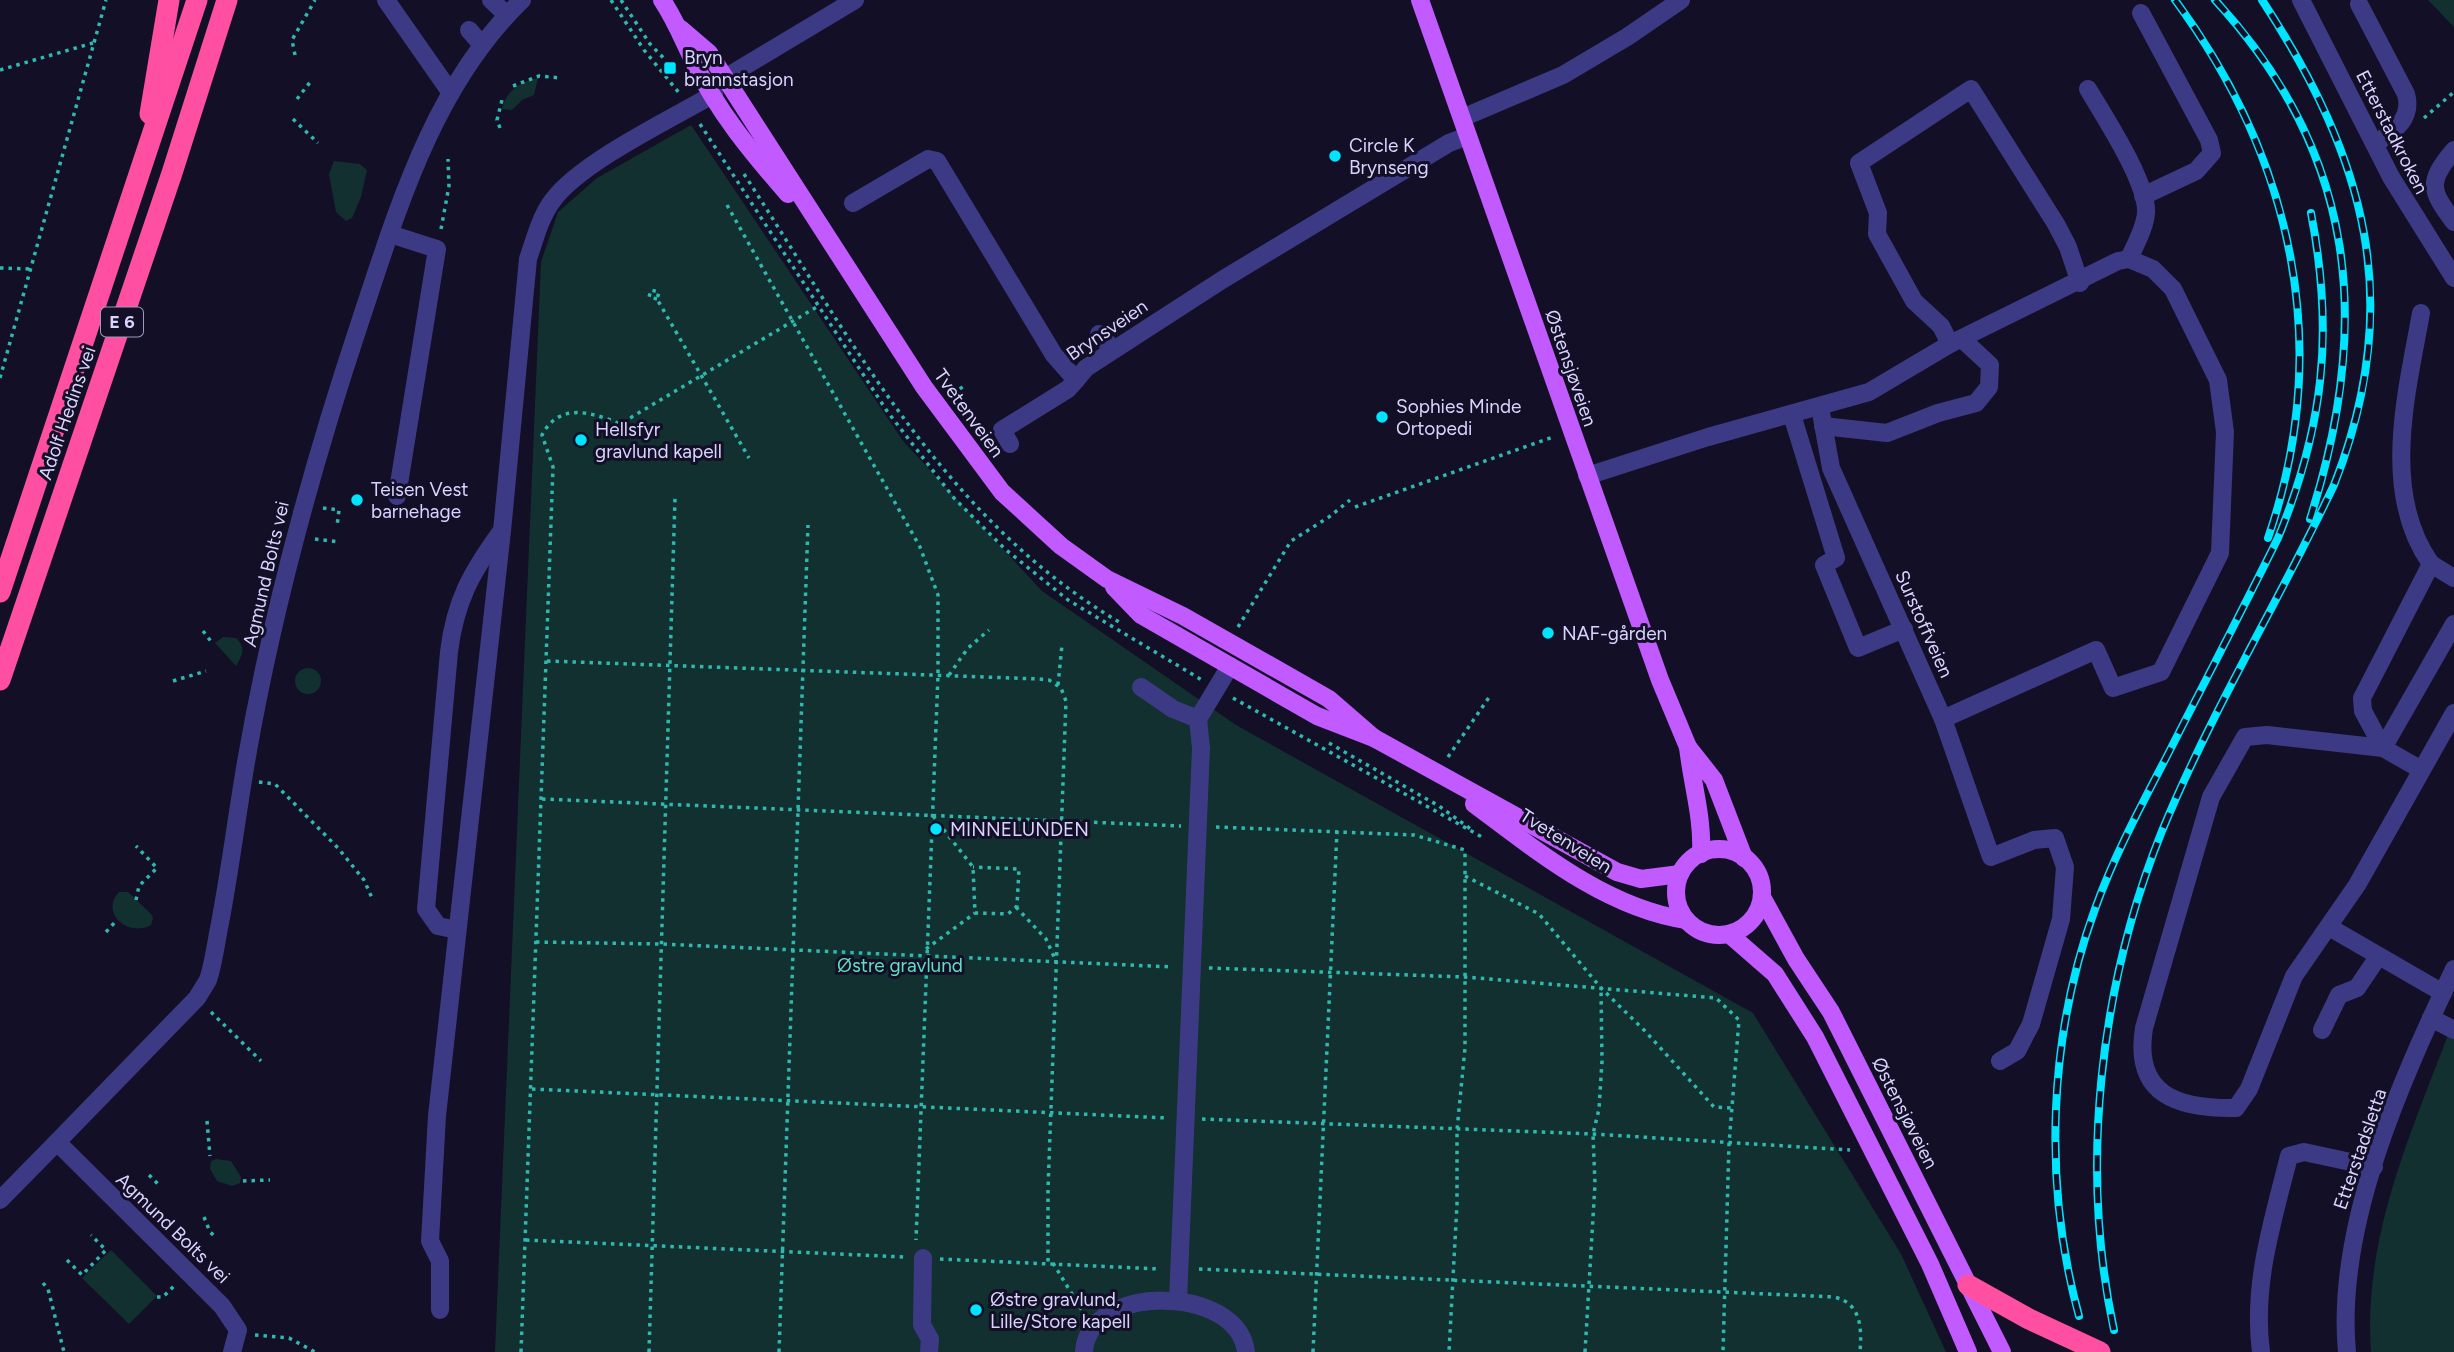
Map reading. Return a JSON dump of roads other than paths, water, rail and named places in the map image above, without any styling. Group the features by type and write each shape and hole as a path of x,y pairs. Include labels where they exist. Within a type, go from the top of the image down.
{"highway":[{"name":"E 6","path":"144,165 157,58 169,0"},
{"name":"Adolf Hedins vei","path":"0,592 197,0"},
{"name":"Adolf Hedins vei","path":"0,680 172,173 227,0"},
{"path":"1968,1285 2029,1319 2099,1352"}],"main road":[{"name":"Tvetenveien","path":"662,0 681,29 694,63 747,146 830,241"},
{"name":"Østensjøveien","path":"1420,0 1656,669 1688,747 1714,780 1744,858 1761,881 1762,897 1796,959 1831,1012 2002,1352"},
{"name":"Tvetenveien","path":"681,29 709,53 944,416 979,464 1028,518 1107,579 1141,615 1317,716 1374,738 1435,774 1629,877 1653,880 1680,874"},
{"name":"Tvetenveien","path":"1107,579 1183,616 1329,699 1374,738"},
{"name":"Østensjøveien","path":"1688,747 1692,786 1703,823 1701,853"},
{"name":"Tvetenveien","path":"1435,774 1545,857 1637,908 1686,920"},
{"path":"1744,858 1729,851 1701,853 1680,874 1676,898 1686,920 1706,933 1729,934 1748,924 1755,916 1762,897"},
{"path":"1729,934 1775,974 1815,1037 1930,1264 1968,1352"}],"street":[{"path":"386,0 451,93"},
{"path":"491,0 507,15"},
{"name":"Agmund Bolts vei","path":"0,1200 197,998 210,973 243,780 279,600 336,394 419,154 451,93 482,45 522,0"},
{"path":"725,78 855,0"},
{"path":"1462,118 1563,75 1627,37 1654,7 1681,0"},
{"name":"Etterstadkroken","path":"2301,0 2402,198 2454,278"},
{"path":"2359,4 2406,94 2410,109 2403,120 2375,144"},
{"path":"2141,13 2209,140 2212,153 2196,171 2143,196"},
{"path":"469,30 482,45"},
{"path":"1823,426 1887,433 1938,413 1976,403 1989,387 1990,365 1956,342 1914,301 1877,234 1878,213 1859,163 1971,89 2056,224 2068,247 2080,283"},
{"path":"2088,89 2132,167 2147,211 2129,259"},
{"path":"440,1310 440,1261 430,1241 437,1116 502,531 524,281 542,219 564,186 586,169 714,94"},
{"name":"Brynsveien","path":"853,203 928,159 937,161 1048,345 1076,380 1086,368 1113,349 1233,273 1449,143 1468,136"},
{"path":"2454,150 2439,168 2434,180 2435,195 2454,222"},
{"path":"390,234 437,249 397,496"},
{"path":"1587,476 1869,392 1956,342 2080,283 2094,272 2129,259 2153,269 2173,289 2218,380 2225,432 2220,553 2161,672 2113,688 2095,650 1943,719"},
{"path":"2421,313 2400,449 2410,518 2422,550 2431,564 2454,578"},
{"path":"1099,334 1113,349"},
{"path":"1010,444 1002,430 1068,389 1076,380"},
{"name":"Surstoffveien","path":"1820,407 1831,468 1943,719 1991,858 2034,840 2055,838 2065,867 2061,919 2039,999 2020,1047 2000,1061"},
{"path":"1792,415 1836,558 1824,565 1858,648 1904,629"},
{"path":"457,930 438,926 426,909 450,642 456,609 466,587 502,531"},
{"path":"2383,748 2363,711 2362,698 2431,564"},
{"path":"2383,748 2454,624"},
{"path":"1178,1301 1201,748 1198,719 1230,666"},
{"path":"1141,687 1173,709 1198,719"},
{"path":"2420,769 2383,748 2255,734 2245,737 2227,765 2202,823 2144,1028 2141,1051 2145,1069 2167,1098 2194,1106 2236,1108 2249,1089 2294,976 2357,885 2420,769 2454,713"},
{"path":"2329,927 2443,993"},
{"path":"2322,1030 2339,995 2357,988 2378,957"},
{"name":"Etterstadsletta","path":"2347,1352 2346,1313 2352,1247 2360,1210 2431,1018 2454,969"},
{"path":"2431,1018 2454,1030"},
{"name":"Agmund Bolts vei","path":"57,1142 222,1306 235,1322 239,1335 232,1352"},
{"path":"2261,1352 2257,1321 2262,1267 2289,1156 2304,1152 2374,1167"},
{"path":"919,1258 922,1325 929,1339 929,1352"},
{"path":"1084,1352 1087,1333 1092,1325 1119,1309 1154,1301 1178,1301 1214,1311 1226,1318 1245,1338 1246,1352"}],"railway":[{"path":"2175,0 2216,61 2249,125 2274,190 2290,257 2299,326 2298,396 2288,467 2268,538"},
{"path":"2215,0 2263,59 2299,119 2324,181 2339,245 2345,310 2341,378 2330,447 2310,519"},
{"path":"2114,1330 2103,1268 2097,1141 2110,1014 2123,951 2141,890 2181,787 2334,485 2356,418 2368,354 2370,293 2364,234 2349,175 2327,117 2298,59 2262,0"},
{"path":"2079,1316 2067,1266 2056,1163 2060,1059 2068,1008 2079,958 2111,870 2278,538 2294,497 2315,417 2323,339 2322,298 2311,213"}],"place":[{"name":"Bryn brannstasjon","path":"670,68"},
{"name":"Circle K Brynseng","path":"1335,156"},
{"name":"Sophies Minde Ortopedi","path":"1382,417"},
{"name":"Hellsfyr gravlund kapell","path":"581,440"},
{"name":"Teisen Vest barnehage","path":"357,500"},
{"name":"NAF-gården","path":"1548,633"},
{"name":"MINNELUNDEN","path":"936,829"},
{"name":"Østre gravlund, Lille/Store kapell","path":"976,1310"}],"park label":[{"name":"Østre gravlund","path":"900,965"}]}
